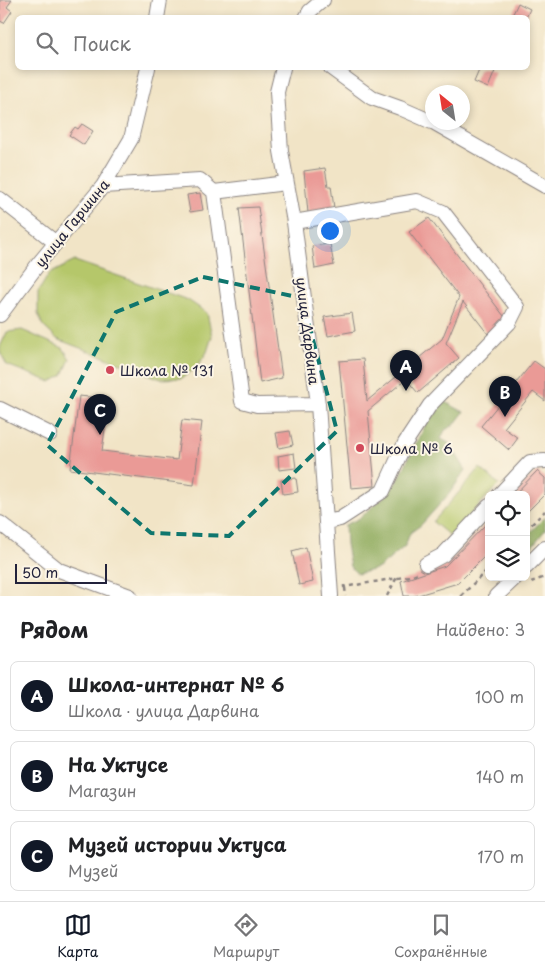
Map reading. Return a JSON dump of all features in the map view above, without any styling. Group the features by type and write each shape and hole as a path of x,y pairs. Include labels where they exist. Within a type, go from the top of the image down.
{"street":[{"path":"158,15 160,0"},
{"path":"308,15 323,0"},
{"name":"улица Гаршина","path":"0,315 103,186 131,139 148,70"},
{"name":"улица Дарвина","path":"282,70 277,92 281,152 294,222 318,404 331,596"},
{"path":"334,70 372,98 425,119"},
{"path":"447,130 545,186"},
{"path":"103,186 200,180 214,192 242,401 257,405 318,404"},
{"path":"214,192 286,183"},
{"path":"0,199 56,243"},
{"path":"294,222 417,201 442,212 517,307 509,323 430,405 405,443 383,492 340,519 327,522"},
{"path":"0,409 50,434"},
{"path":"503,491 530,462 545,461"},
{"path":"426,564 443,555 485,510"},
{"path":"0,523 59,570 130,596"},
{"path":"530,563 545,548"},
{"path":"496,596 512,581"}],"path":[{"path":"530,526 545,511"},
{"path":"461,596 485,572"},
{"path":"385,580 410,576"},
{"path":"387,596 396,577"},
{"path":"531,582 545,577"},
{"path":"344,587 346,596"}],"highlighted area":[{"path":"203,277 302,298 337,431 229,536 151,533 47,445 116,312"}],"green space":[{"path":"75,261 188,300 207,313 212,336 207,352 197,367 182,378 161,379 57,339 43,326 38,314 38,292 49,274"},
{"path":"22,330 63,348 70,359 63,375 51,382 7,365 0,352 0,347 7,332"},
{"path":"445,402 464,412 454,425 445,430 441,439 449,443 466,470 449,494 421,525 410,533 405,546 379,568 358,574 350,567 345,525 360,518 387,494 400,477 430,415 438,403"},
{"path":"480,468 499,484 492,491 485,491 485,499 450,536 433,522"},
{"path":"545,517 545,530 530,549 530,532"}],"building":[{"path":"0,0 12,0 7,7 12,11 4,23 0,21"},
{"path":"518,3 530,9 527,15 512,15"},
{"path":"479,70 495,71 488,88 474,82"},
{"path":"82,124 93,131 84,145 69,135 75,127 78,129"},
{"path":"325,168 328,186 331,186 334,208 308,213 304,171"},
{"path":"200,193 203,210 190,212 187,195"},
{"path":"258,207 282,378 260,383 239,208"},
{"path":"429,218 507,320 488,334 463,302 446,343 459,358 418,393 406,379 368,411 375,486 351,488 339,361 363,359 367,401 442,339 459,297 409,232"},
{"path":"330,244 334,265 315,269 312,246"},
{"path":"352,313 355,331 328,336 324,317"},
{"path":"534,361 545,369 545,401 533,392 504,428 518,438 509,450 481,426"},
{"path":"79,396 109,399 102,451 177,460 182,420 202,422 194,485 70,469"},
{"path":"290,431 293,445 279,448 276,433"},
{"path":"294,453 296,468 279,470 278,456"},
{"path":"537,471 545,478 545,494 530,509 530,491 518,491"},
{"path":"296,478 298,492 283,494 281,480"},
{"path":"485,525 485,556 458,583 415,596 404,596 401,581 445,566"},
{"path":"306,547 313,582 299,585 292,551"}],"place":[{"name":"Школа № 131","path":"110,370"},
{"name":"Школа-интернат № 6","path":"406,391"},
{"name":"На Уктусе","path":"505,417"},
{"name":"Музей истории Уктуса","path":"100,435"},
{"name":"Школа № 6","path":"360,448"}]}
